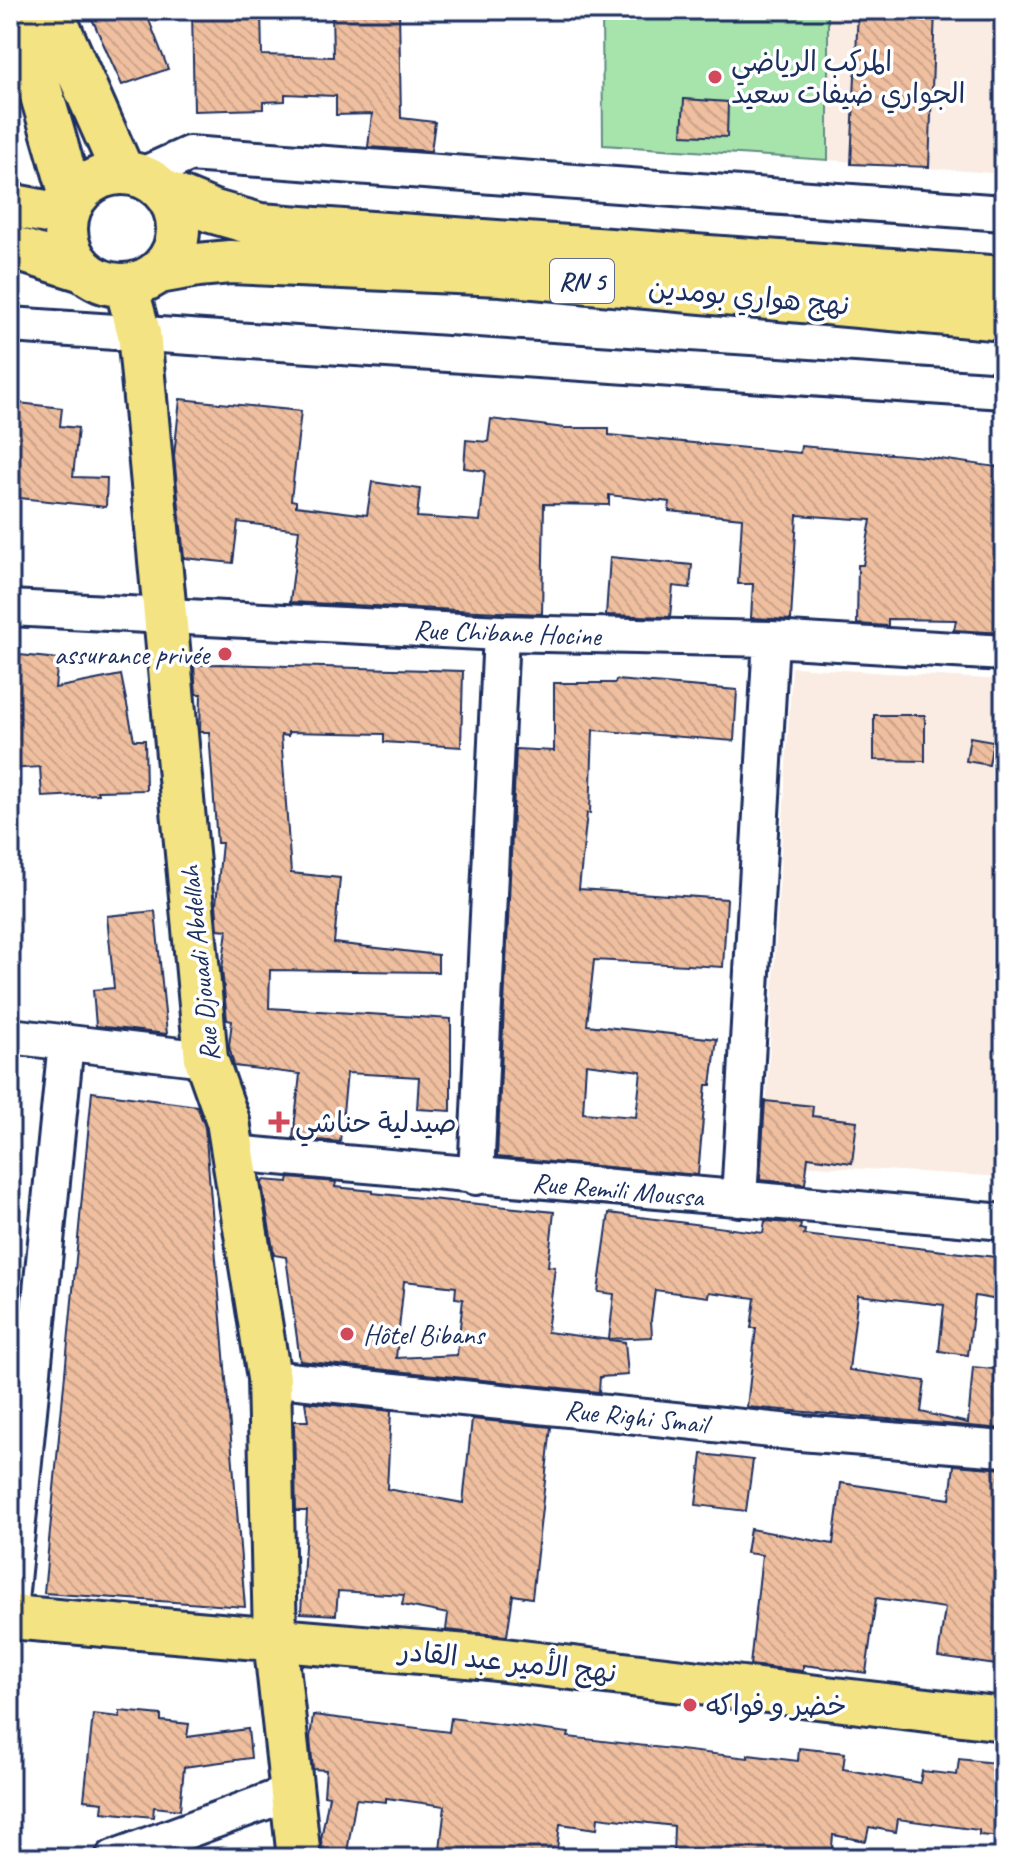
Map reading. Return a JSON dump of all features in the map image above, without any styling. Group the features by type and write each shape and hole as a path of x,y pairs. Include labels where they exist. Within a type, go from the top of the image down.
{"main road":[{"path":"17,10 70,209 66,230 68,245 83,270"},
{"path":"10,247 83,270 110,285 143,279 171,259 178,242 179,225 174,207 142,180 51,10"},
{"path":"70,209 93,181 142,180"},
{"name":"نهج هواري بومدين","path":"142,180 211,211 260,225 1004,278"},
{"path":"10,205 70,209"},
{"name":"نهج هواري بومدين","path":"143,279 198,265 230,262 501,274 1004,319"},
{"name":"Rue Djouadi Abdellah","path":"143,279 139,333 206,1059 228,1121 269,1378 275,1639 299,1858"},
{"name":"نهج الأمير عبد القادر","path":"10,1617 479,1657 1004,1719"}],"street":[{"path":"142,180 189,154 1004,213"},
{"path":"10,325 1004,391"},
{"name":"Rue Chibane Hocine","path":"10,608 501,633 771,639 1004,653"},
{"path":"476,1177 501,633"},
{"path":"739,1199 771,639"},
{"path":"10,1036 206,1059"},
{"path":"10,1601 66,1042"},
{"name":"Rue Remili Moussa","path":"233,1153 1004,1222"},
{"name":"Rue Righi Smail","path":"269,1378 800,1433 1004,1449"},
{"path":"118,1857 292,1792"}],"shaded area":[{"path":"828,10 1004,10 1004,174 828,160"},
{"path":"792,667 1004,680 1004,1177 763,1163"}],"green space":[{"name":"المركب الرياضي الجواري ضيفات سعيد","path":"602,10 828,10 828,160 603,145"}],"building":[{"path":"88,10 145,10 168,69 122,85"},
{"path":"192,10 261,10 262,55 333,57 332,10 399,10 401,118 435,122 431,151 368,147 372,114 336,115 336,96 285,94 285,101 263,102 263,109 194,111"},
{"path":"858,10 935,10 929,167 851,164"},
{"path":"684,99 728,102 727,137 682,135"},
{"path":"180,399 301,411 291,500 296,501 296,506 367,515 372,482 420,489 417,517 480,521 485,471 464,468 466,440 488,442 491,419 565,428 609,428 609,435 800,453 801,446 926,457 1004,468 1004,633 954,630 956,620 888,619 888,626 857,624 858,565 863,565 871,520 797,515 791,620 751,618 753,584 738,584 742,518 669,511 670,502 609,495 609,505 544,504 542,614 290,602 299,530 238,522 233,563 184,558 174,456"},
{"path":"10,402 62,408 60,426 78,428 73,477 107,478 106,507 10,497"},
{"path":"610,557 692,565 690,588 673,586 670,617 606,615"},
{"path":"10,654 58,659 55,688 121,675 134,740 145,740 146,790 42,797 40,767 10,769"},
{"path":"194,665 463,671 461,747 384,742 384,734 288,732 288,736 281,735 291,873 340,878 334,943 438,955 438,972 270,970 269,1008 451,1019 451,1111 417,1109 419,1077 347,1073 340,1142 293,1138 300,1074 234,1066 229,1046 232,1021 227,1020 222,969 227,930 218,929 216,904 222,843 217,843 209,732 200,732 201,694 196,694"},
{"path":"616,680 737,690 734,741 593,730 590,813 587,813 579,889 727,899 723,967 594,960 587,1025 717,1039 711,1085 706,1085 698,1175 497,1157 516,749 554,751 554,683 615,683","holes":["586,1064 641,1071 636,1117 583,1113"]},
{"path":"874,715 925,715 925,761 874,760"},
{"path":"970,737 993,741 989,765 966,761"},
{"path":"155,911 167,1034 96,1026 93,990 114,988 107,916"},
{"path":"92,1092 197,1106 205,1127 245,1607 44,1593"},
{"path":"765,1101 813,1106 812,1116 857,1121 852,1163 808,1157 805,1184 760,1180"},
{"path":"289,1178 336,1182 335,1187 373,1193 554,1212 548,1266 555,1267 547,1332 625,1342 628,1375 600,1377 599,1392 300,1361 286,1257 274,1255 262,1184 263,1180 288,1182","holes":["404,1281 456,1287 455,1298 463,1299 457,1355 396,1358"]},
{"path":"609,1213 763,1233 765,1221 801,1224 804,1235 1004,1258 1004,1301 975,1296 968,1355 939,1351 944,1305 858,1295 849,1370 925,1381 921,1412 968,1423 973,1367 1004,1370 1004,1429 747,1407 756,1328 751,1328 755,1298 709,1292 708,1297 655,1290 652,1337 609,1339 614,1294 598,1292"},
{"path":"305,1402 391,1411 387,1489 463,1503 472,1419 551,1427 532,1598 513,1595 507,1636 446,1630 448,1614 402,1605 404,1595 338,1591 336,1615 301,1613 307,1511 296,1511 294,1421 308,1421"},
{"path":"702,1454 753,1460 746,1511 696,1505"},
{"path":"954,1465 1004,1469 1004,1666 938,1657 945,1608 876,1598 866,1673 803,1665 803,1671 750,1665 762,1555 746,1553 750,1529 833,1544 841,1483 950,1499"},
{"path":"120,1711 161,1715 161,1721 189,1724 187,1737 248,1729 251,1758 184,1767 180,1810 154,1807 153,1817 102,1812 103,1802 84,1800 93,1714 120,1717"},
{"path":"313,1715 449,1732 451,1718 569,1733 568,1737 748,1758 748,1755 798,1761 799,1748 845,1753 843,1769 920,1783 922,1771 957,1775 959,1759 1004,1764 1004,1837 979,1835 979,1830 898,1819 896,1832 869,1827 866,1841 833,1835 831,1858 673,1858 674,1826 598,1817 597,1829 560,1824 556,1858 439,1858 445,1806 386,1798 386,1802 356,1799 346,1858 323,1858 321,1839 329,1796 324,1795 326,1770 313,1769 310,1738"}],"place":[{"name":"المركب الرياضي الجواري ضيفات سعيد","path":"715,77"},
{"name":"assurance privée","path":"225,654"},
{"name":"صيدلية حناشي","path":"279,1122"},
{"name":"Hôtel Bibans","path":"347,1334"},
{"name":"خضر و فواكه","path":"690,1705"}]}
